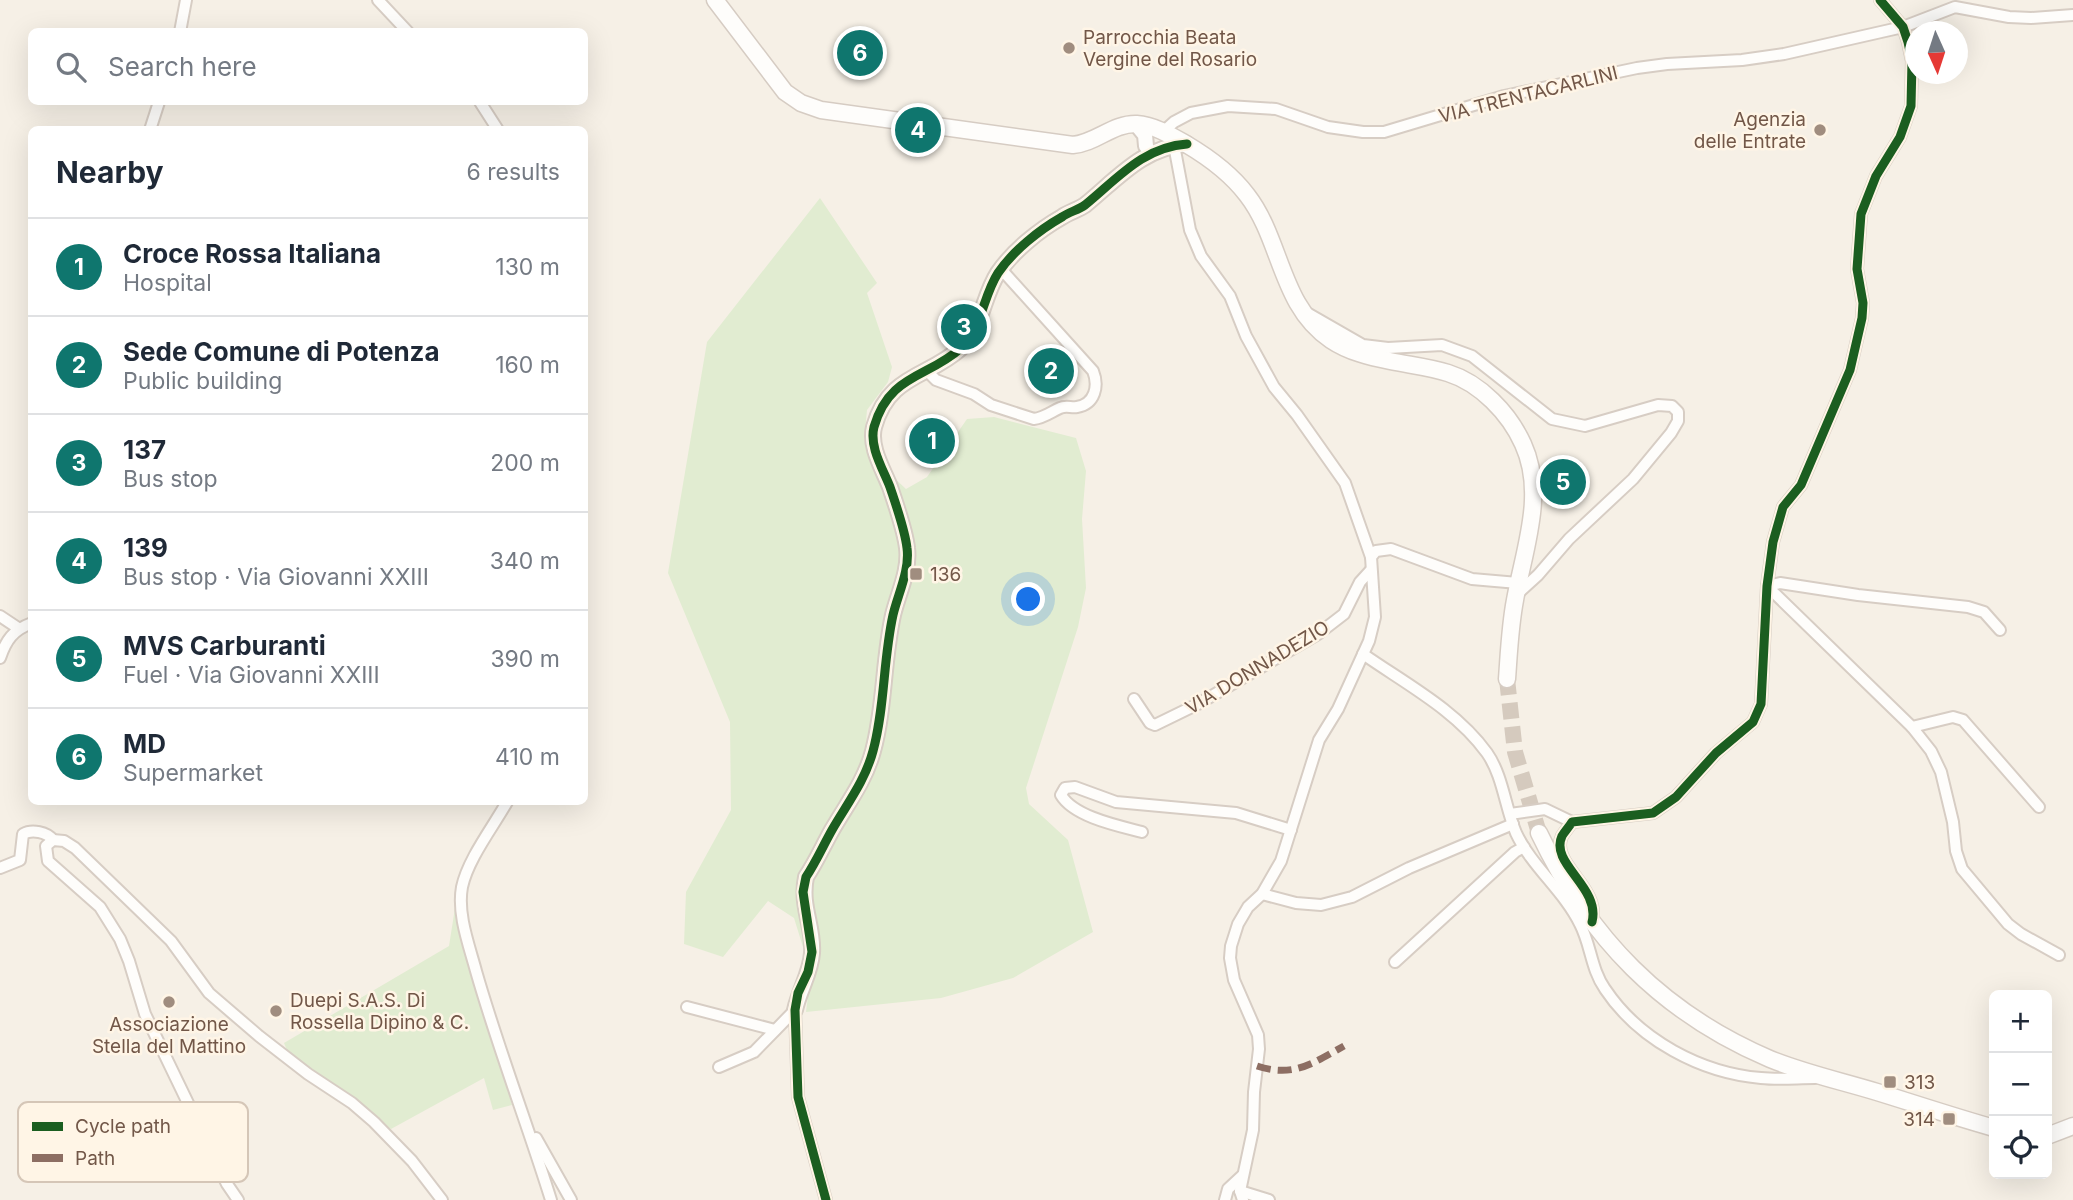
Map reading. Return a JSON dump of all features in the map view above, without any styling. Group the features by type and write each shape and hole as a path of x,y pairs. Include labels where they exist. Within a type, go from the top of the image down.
{"main road":[{"path":"715,0 785,92 801,103 821,110 1073,145 1084,144 1117,127 1136,124 1163,132 1221,169 1247,194 1259,214 1288,287 1301,310 1330,340 1350,351 1367,356 1448,373 1470,383 1491,400 1514,426 1524,446 1532,471 1534,495 1510,625 1507,679"},
{"path":"1539,833 1571,894 1592,922 1622,959 1669,1002 1733,1042 1773,1060 1989,1126"},
{"path":"2052,1134 2073,1126"}],"street":[{"path":"181,28 186,0"},
{"path":"378,0 404,28"},
{"path":"1262,894 1296,903 1321,905 1352,897 1511,819 1545,810 1572,822 1653,813 1676,797 1716,753 1753,722 1761,704 1767,586 1773,542 1783,507 1801,485 1850,370 1863,303 1857,269 1861,214 1877,176 1900,136 1911,106 1912,61 1903,27 1880,0"},
{"name":"VIA TRENTACARLINI","path":"1163,132 1191,113 1228,106 1276,108 1328,127 1384,132 1504,96 1637,68 1767,57 1903,27 1955,7 2009,17 2073,15"},
{"path":"151,126 158,105"},
{"path":"482,105 495,126"},
{"path":"1136,124 1152,147"},
{"path":"1152,147 1152,138 1163,132"},
{"path":"826,1200 798,1097 795,1010 798,993 808,972 813,952 803,892 806,877 860,786 873,753 888,645 908,551 891,489 875,448 874,426 889,395 901,384 960,349 970,338 1001,269 1008,260 1061,217 1083,206 1152,147 1180,145"},
{"name":"VIA DONNADEZIO","path":"1180,145 1190,230 1201,256 1230,296 1245,336 1275,387 1345,482 1371,556 1375,617 1363,654 1338,709 1319,740 1281,861 1262,894 1248,907 1233,936 1230,958 1237,990 1259,1040 1253,1130 1242,1176 1241,1196"},
{"path":"926,370 936,380 974,394 991,405 1034,419 1060,408 1082,405 1094,395 1097,387 1093,371 1001,269"},
{"path":"1301,310 1363,345 1388,348 1442,345 1472,356 1552,419 1586,426 1658,405 1672,407 1678,412 1678,421 1671,433 1633,479 1569,540 1538,575 1517,589 1472,579 1391,549 1376,551 1371,556"},
{"name":"VIA DONNADEZIO","path":"1134,699 1150,723 1155,725 1178,715 1318,634 1344,614 1360,582 1370,571"},
{"path":"1767,586 1780,583 1968,607 1984,612 2000,630"},
{"path":"1767,586 1912,727 1931,751 1941,772 1962,869 2008,923 2021,934 2059,955"},
{"path":"0,616 18,628"},
{"path":"0,658 4,646 18,628 28,624"},
{"path":"1363,654 1465,726 1489,756 1524,847 1580,924 1593,965 1604,988 1633,1022 1656,1041 1686,1057 1743,1076 1773,1079 1825,1077"},
{"path":"1912,727 1928,721 1959,717 2039,807"},
{"path":"1142,832 1085,814 1063,800 1062,790 1069,786 1075,787 1099,797 1135,805 1236,813 1291,830"},
{"path":"505,805 464,880 461,905 510,1083 529,1128 551,1200"},
{"path":"1572,822 1561,838 1562,856 1591,899 1594,912 1592,922"},
{"path":"0,868 20,860 23,834 28,831 64,841 75,848 171,941 209,993 308,1074 352,1103 389,1136 442,1200"},
{"path":"53,840 47,846 48,861 100,907 120,939 145,1014 187,1102"},
{"path":"1395,962 1515,852 1524,847"},
{"path":"687,1007 775,1030"},
{"path":"719,1067 754,1052 795,1010"},
{"path":"529,1128 571,1200"},
{"name":"VIA DONNADEZIO","path":"1225,1200 1228,1189 1242,1176"},
{"path":"226,1182 238,1200"},
{"path":"1241,1196 1269,1200"}],"green space":[{"path":"820,198 877,283 867,293 892,367 888,382 867,410 865,432 871,456 906,489 927,477 967,419 994,417 1076,438 1086,471 1082,519 1086,588 1078,627 1026,788 1029,804 1068,840 1093,932 1013,978 941,998 806,1012 811,973 794,918 768,901 723,957 684,944 686,892 731,810 730,722 668,573 707,342"},
{"path":"455,908 512,1105 493,1110 484,1078 391,1129 289,1055 284,1043 449,946"}],"tunnel":[{"path":"1507,679 1515,752 1539,833"}],"marked path":[{"path":"1257,1066 1282,1070 1303,1067 1344,1046"}],"cycle path":[{"path":"1592,922 1593,909 1589,898 1562,856 1562,836 1572,822 1653,813 1676,797 1716,753 1753,722 1761,704 1767,586 1773,542 1783,507 1801,485 1850,370 1862,318 1863,303 1857,269 1861,214 1876,176 1900,137 1911,106 1912,61 1908,42 1903,27 1880,0"},
{"path":"826,1200 798,1097 795,1010 812,952 803,892 806,877 870,762 880,718 893,615 907,565 904,533 875,450 874,427 889,397 899,387 948,358 968,340 998,273 1019,249 1053,222 1085,205 1144,158 1171,146 1187,144"}],"place":[{"name":"Parrocchia Beata Vergine del Rosario","path":"1069,48"},
{"name":"MD","path":"860,53"},
{"name":"139","path":"918,130"},
{"name":"Agenzia delle Entrate","path":"1820,130"},
{"name":"137","path":"964,327"},
{"name":"Sede Comune di Potenza","path":"1051,371"},
{"name":"Croce Rossa Italiana","path":"932,441"},
{"name":"MVS Carburanti","path":"1563,482"},
{"name":"136","path":"916,574"},
{"name":"Associazione Stella del Mattino","path":"169,1002"},
{"name":"Duepi S.A.S. Di Rossella Dipino & C.","path":"276,1011"},
{"name":"313","path":"1890,1082"},
{"name":"314","path":"1949,1119"}]}
